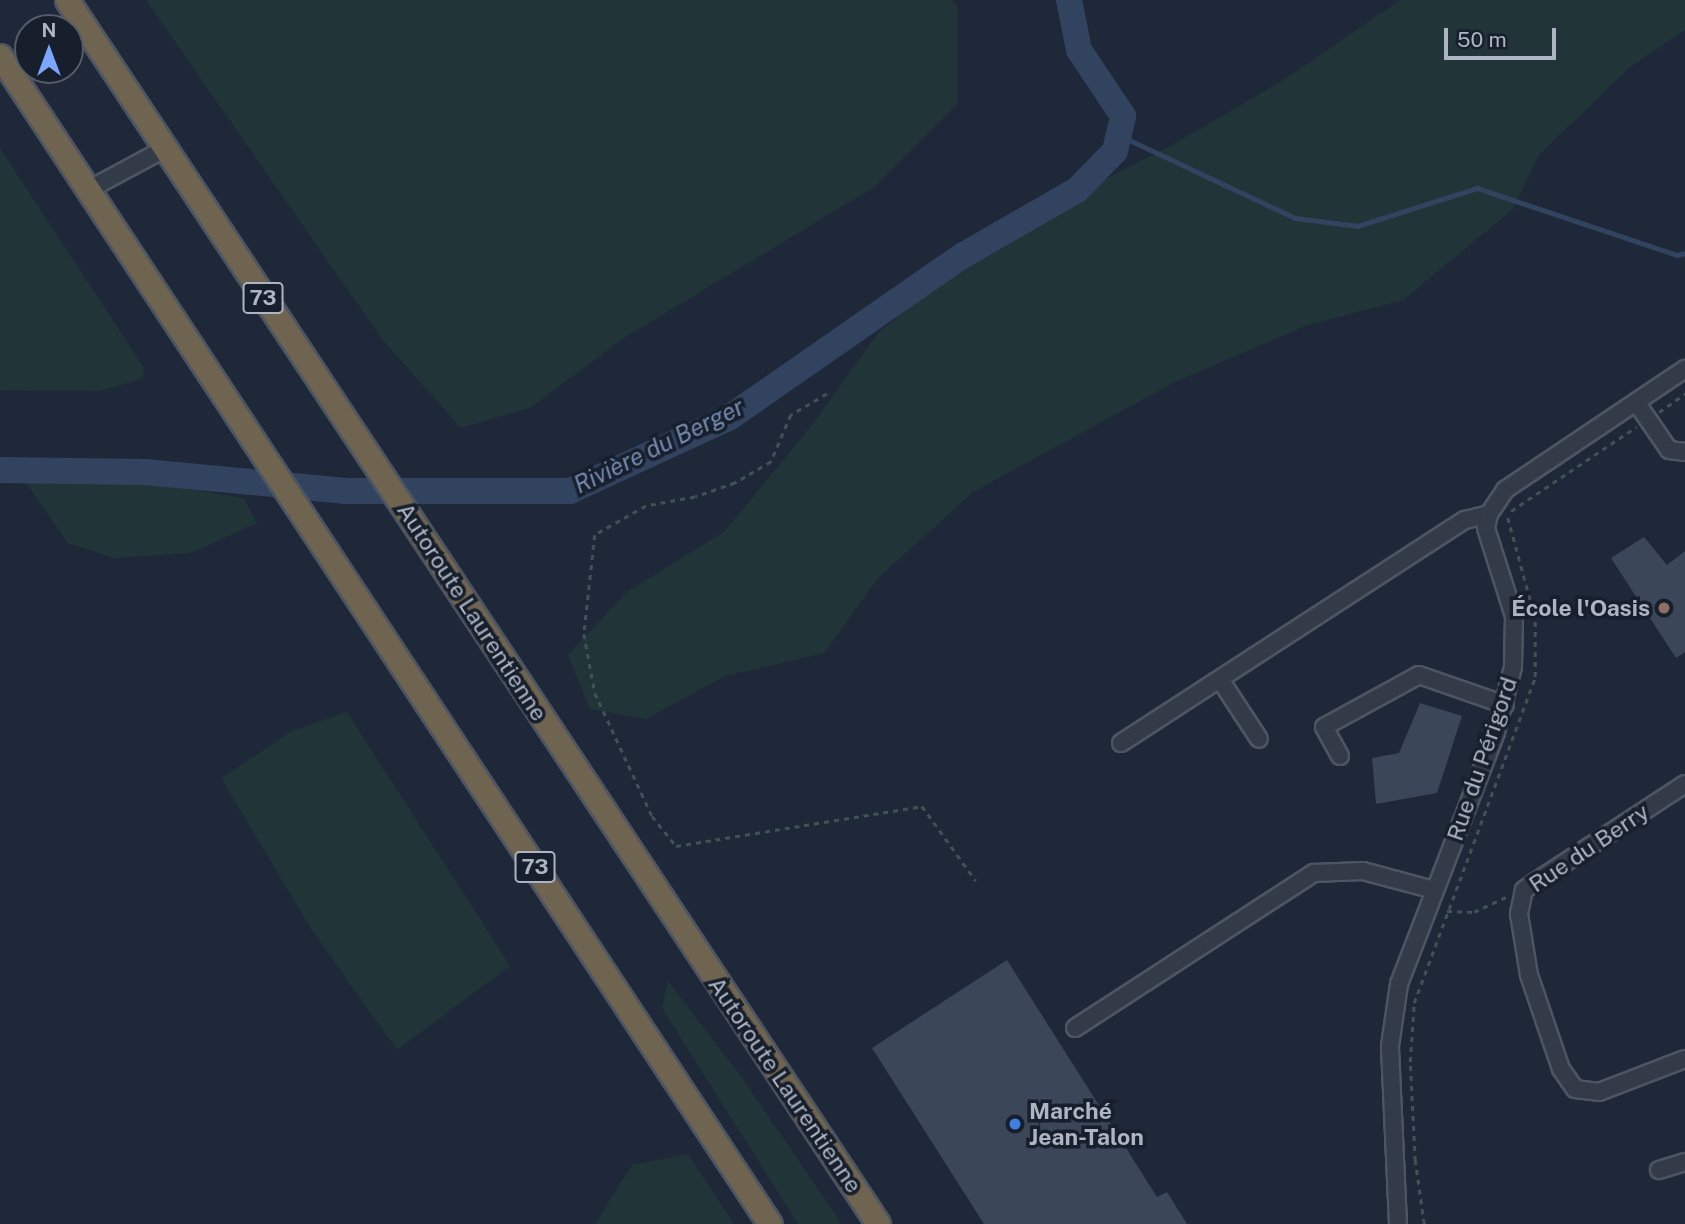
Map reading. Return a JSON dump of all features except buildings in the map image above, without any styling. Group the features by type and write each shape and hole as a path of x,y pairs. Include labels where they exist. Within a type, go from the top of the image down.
{"highway":[{"name":"Autoroute Laurentienne","path":"67,0 878,1224"},
{"name":"73","path":"0,56 770,1224"}],"street":[{"path":"88,190 164,149"},
{"path":"1121,743 1221,681 1460,523 1489,514 1505,490 1684,371"},
{"path":"1636,402 1669,450 1685,452"},
{"name":"Rue du Périgord","path":"1398,1224 1390,1046 1399,984 1505,705 1515,654 1514,616 1486,528 1489,514"},
{"path":"1340,756 1324,727 1419,675 1505,705"},
{"path":"1221,681 1259,738"},
{"name":"Rue du Berry","path":"1683,789 1524,890 1519,914 1529,975 1568,1081 1576,1089 1599,1092 1685,1059"},
{"path":"1075,1028 1314,873 1363,871 1434,890"},
{"path":"1659,1170 1685,1162"},
{"name":"Rue du Périgord","path":"1398,1203 1410,1224"}],"path":[{"path":"827,394 791,415 771,462 735,483 695,497 646,506 595,535 584,634 595,693 652,816 676,846 922,806 976,881"},
{"path":"1447,911 1474,912 1524,890"}],"green space":[{"path":"146,0 952,0 957,6 957,104 874,187 624,338 531,407 461,428 382,339"},
{"path":"1400,0 1685,0 1685,30 1630,67 1539,155 1513,209 1403,300 1305,326 1177,381 973,492 878,578 824,653 725,676 646,719 590,709 568,655 627,592 724,532 810,428 878,333 1006,230 1174,144 1282,81"},
{"path":"0,148 144,368 142,379 100,391 0,390"},
{"path":"24,480 137,481 244,498 257,523 191,553 113,558 68,543"},
{"path":"347,712 510,966 397,1050 312,930 221,778 292,731"},
{"path":"668,981 742,1078 842,1224 798,1224 662,1008"},
{"path":"688,1154 734,1224 595,1224 632,1165"}],"waterway":[{"name":"Rivière du Berger","path":"0,470 145,472 346,491 570,491 730,417 962,256 1077,190 1115,151 1123,116 1079,50 1069,0"},
{"path":"1119,135 1295,218 1358,226 1477,188 1677,255 1685,253"}],"place":[{"name":"École l'Oasis","path":"1664,608"},
{"name":"Marché Jean-Talon","path":"1015,1124"}]}
